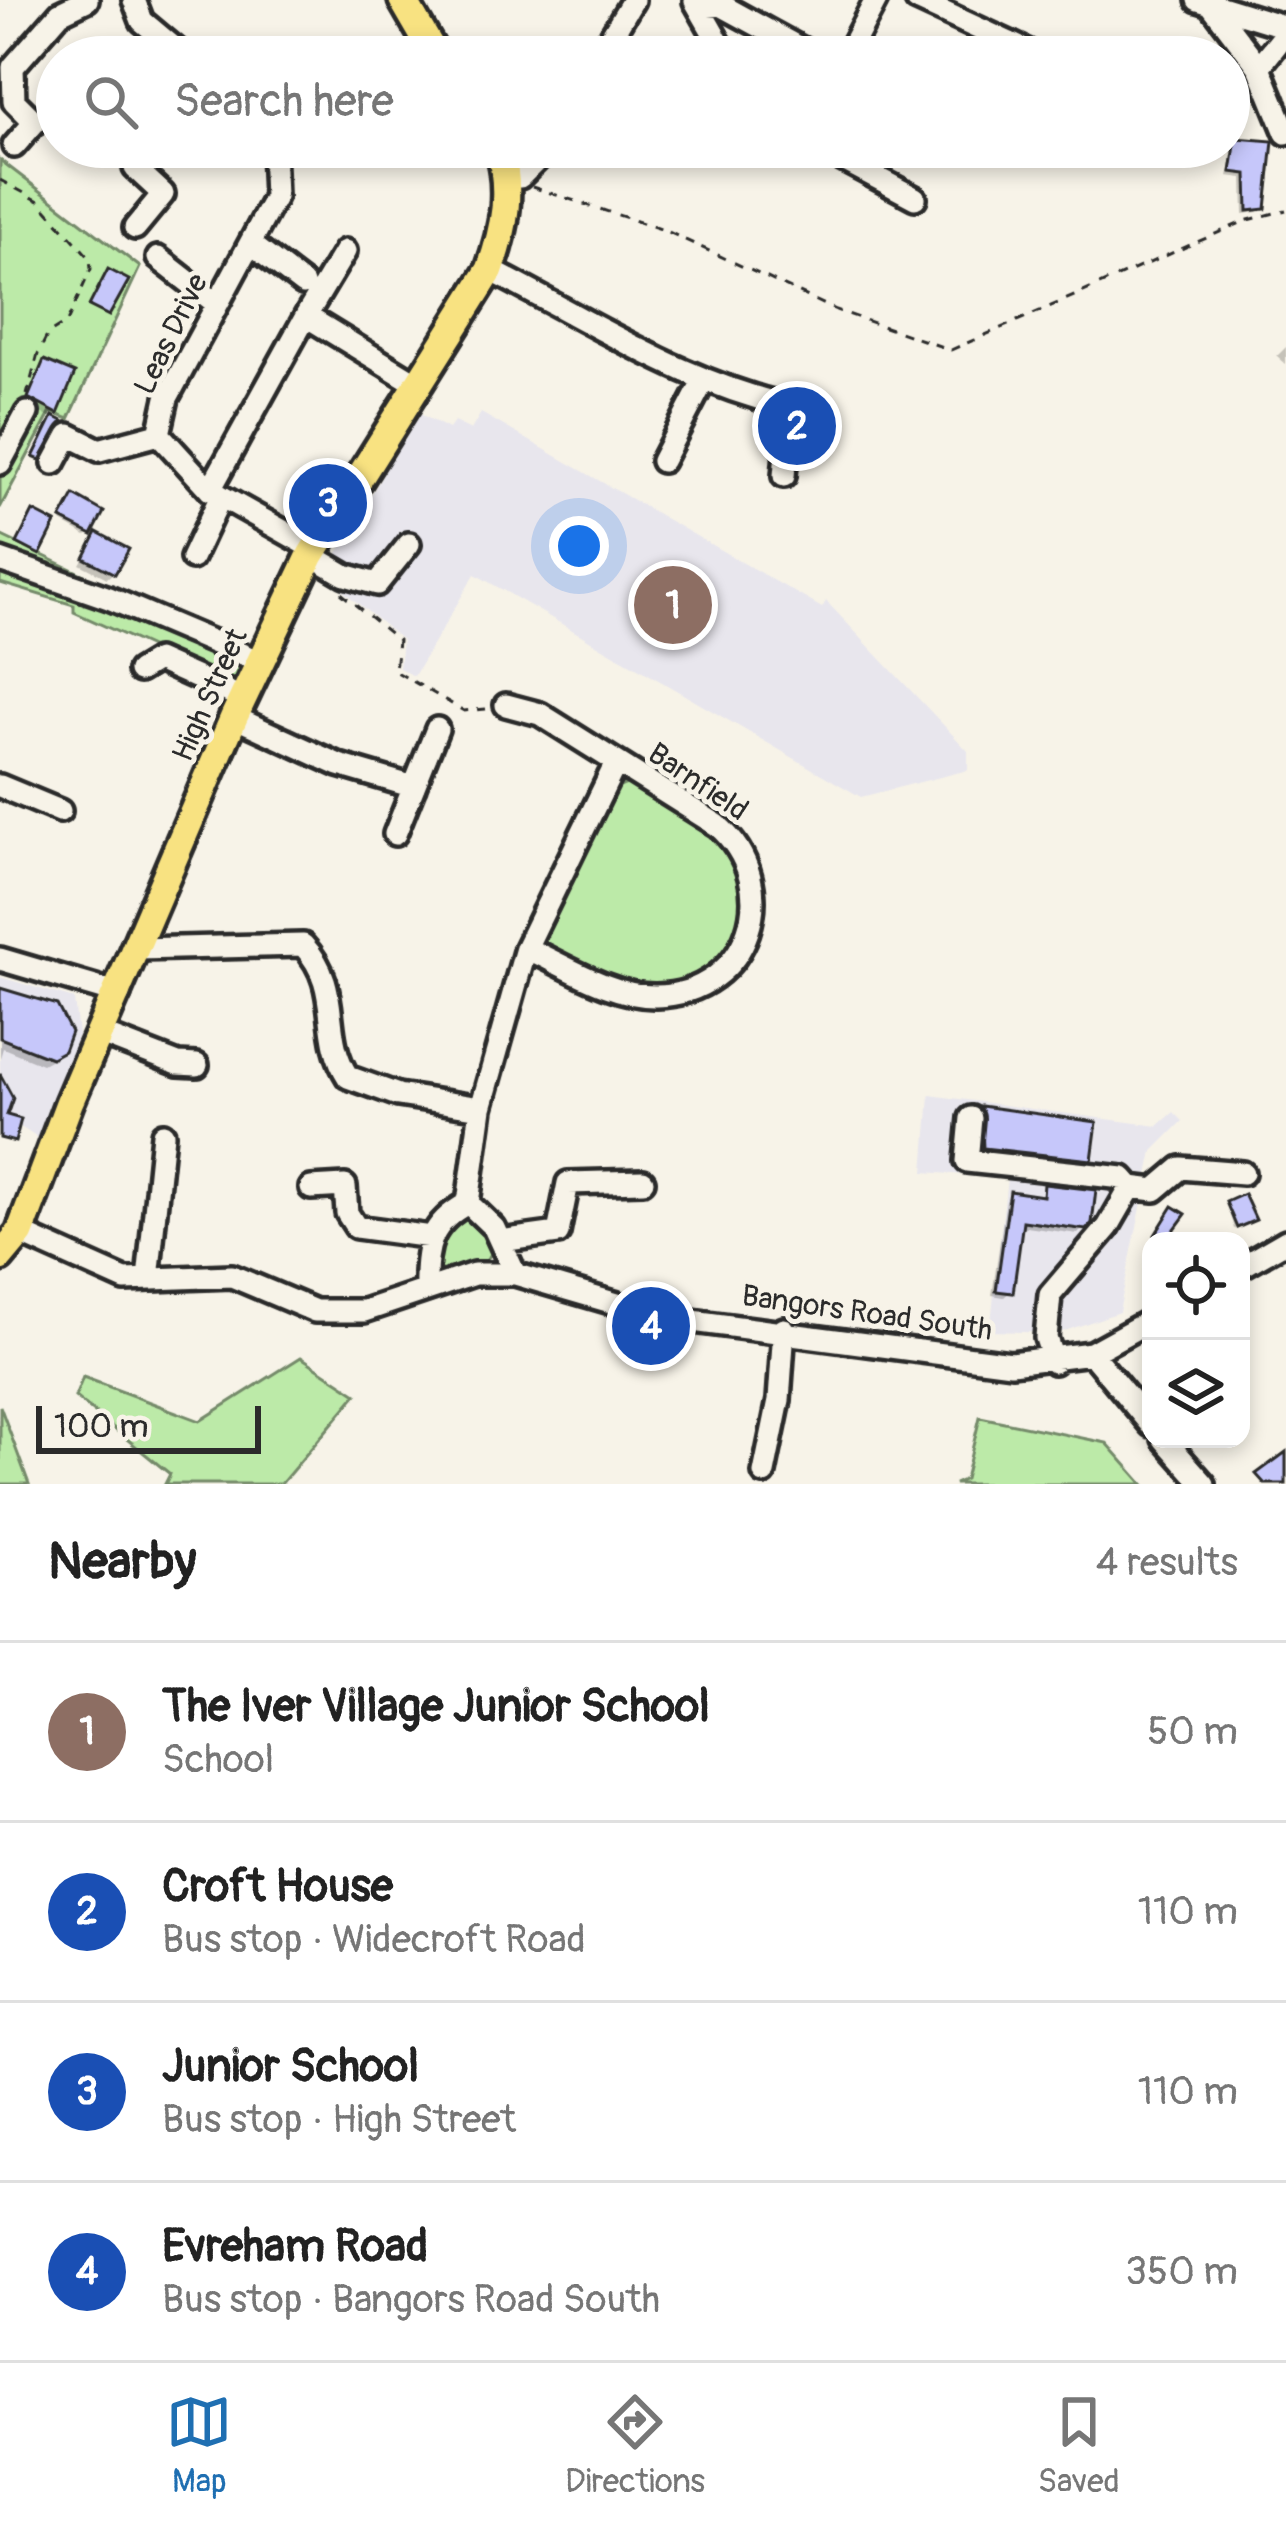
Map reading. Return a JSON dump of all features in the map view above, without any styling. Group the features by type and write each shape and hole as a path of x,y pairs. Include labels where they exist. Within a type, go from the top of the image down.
{"main road":[{"path":"403,0 424,36"},
{"name":"High Street","path":"0,1257 20,1233 238,708 313,552 490,270 506,226 504,168"}],"street":[{"path":"40,36 60,14 87,0"},
{"path":"134,0 142,21 160,36"},
{"path":"612,36 633,0"},
{"path":"857,36 876,0"},
{"path":"917,0 995,36"},
{"path":"1202,2 1286,30 1259,67"},
{"path":"1202,2 1232,36"},
{"path":"698,4 716,36"},
{"path":"698,4 721,5 778,36"},
{"path":"14,146 35,122 14,100 13,67 36,41"},
{"path":"1250,57 1259,67 1285,129"},
{"path":"135,168 163,194 136,228"},
{"name":"Leas Drive","path":"274,168 275,197 167,398 159,434 215,493 377,584 409,544"},
{"path":"506,177 520,177 529,168"},
{"path":"859,168 915,198"},
{"path":"252,245 303,284"},
{"path":"192,558 215,493 345,251"},
{"path":"158,258 217,304"},
{"path":"490,270 745,398 814,411"},
{"path":"306,316 419,385"},
{"path":"662,461 704,380"},
{"path":"784,476 790,407"},
{"path":"0,463 25,408"},
{"path":"54,463 69,435 99,450 159,434"},
{"path":"0,560 109,598 260,662"},
{"path":"139,671 157,660 339,765 414,787"},
{"name":"Barnfield","path":"506,705 540,714 717,825 739,846 755,889 752,928 741,953 697,988 654,996 602,982 526,948"},
{"path":"395,834 437,729"},
{"path":"515,1274 500,1241 467,1203 481,1108 526,948 616,763"},
{"path":"0,786 60,811"},
{"path":"138,949 296,943 311,954 330,986 336,1050 348,1077 386,1092 481,1108"},
{"path":"0,959 118,994"},
{"path":"100,1034 178,1064 197,1065"},
{"path":"970,1118 967,1161 1123,1178 1131,1187 1155,1190 1181,1168 1243,1173"},
{"path":"148,1279 164,1134"},
{"path":"500,1241 558,1233 568,1183 643,1180"},
{"path":"311,1187 345,1186 346,1213 356,1227 431,1237"},
{"path":"1054,1362 1046,1338 1050,1295 1073,1275 1131,1187"},
{"path":"426,1287 431,1237 451,1212 467,1203"},
{"name":"Bangors Road South","path":"20,1233 125,1280 232,1276 316,1311 364,1311 474,1274 515,1274 662,1317 784,1329 1011,1363 1054,1362 1091,1353 1142,1326"},
{"path":"1250,1263 1286,1241"},
{"path":"764,1473 778,1400 784,1329"},
{"path":"1091,1353 1142,1414"},
{"path":"1172,1448 1204,1484"}],"path":[{"path":"0,180 39,201 90,258 91,269 67,322 48,334 38,354 41,360 25,408"},
{"path":"538,192 664,230 836,310 951,350 1245,221 1286,210"},
{"path":"337,590 398,640 395,671 464,711 481,710"}],"shaded area":[{"path":"418,413 449,429 454,422 471,430 481,413 822,608 826,601 968,751 968,770 861,797 475,574 414,676 399,668 402,640 325,576"},
{"path":"0,977 74,999 78,1035 39,1139 19,1126 20,1119 7,1115 0,1102"},
{"path":"930,1095 1158,1126 1174,1112 1183,1121 1153,1151 1119,1312 1059,1333 990,1331 1007,1178 924,1172"}],"green space":[{"path":"0,160 140,267 69,419 51,412 0,508"},
{"path":"0,535 248,653 232,684 74,612 74,605 0,583"},
{"path":"631,782 707,830 728,853 739,875 738,922 727,944 712,964 670,987 631,983 541,944 617,788"},
{"path":"465,1215 491,1239 493,1251 483,1265 438,1273 432,1269 433,1234"},
{"path":"301,1357 357,1394 281,1484 165,1484 170,1474 75,1397 83,1377 200,1421"},
{"path":"0,1406 29,1484 0,1484"},
{"path":"980,1417 1107,1443 1143,1484 954,1484 965,1479"}],"building":[{"path":"1250,139 1273,141 1266,209 1248,211 1247,174 1231,172 1232,168 1250,168"},
{"path":"108,269 129,280 109,316 89,306"},
{"path":"44,360 75,373 58,414 28,398"},
{"path":"53,416 63,421 40,460 33,457"},
{"path":"74,495 104,512 92,535 61,519"},
{"path":"33,511 56,523 40,555 17,543"},
{"path":"97,532 129,549 115,574 84,558"},
{"path":"0,988 57,1005 71,1032 64,1051 51,1058 0,1038"},
{"path":"0,1074 13,1098 7,1115 21,1119 15,1142 0,1138"},
{"path":"981,1106 1097,1122 1092,1160 983,1148"},
{"path":"1044,1184 1096,1190 1092,1223 1086,1230 1023,1221 1013,1293 996,1291 1010,1191 1043,1196"},
{"path":"1244,1194 1256,1220 1237,1228 1226,1202"},
{"path":"1173,1206 1186,1214 1173,1232 1157,1232"},
{"path":"1286,1452 1286,1484 1265,1484 1256,1474"}],"place":[{"name":"Croft House","path":"797,426"},
{"name":"Junior School","path":"328,503"},
{"name":"The Iver Village Junior School","path":"673,605"},
{"name":"Evreham Road","path":"651,1326"}]}
